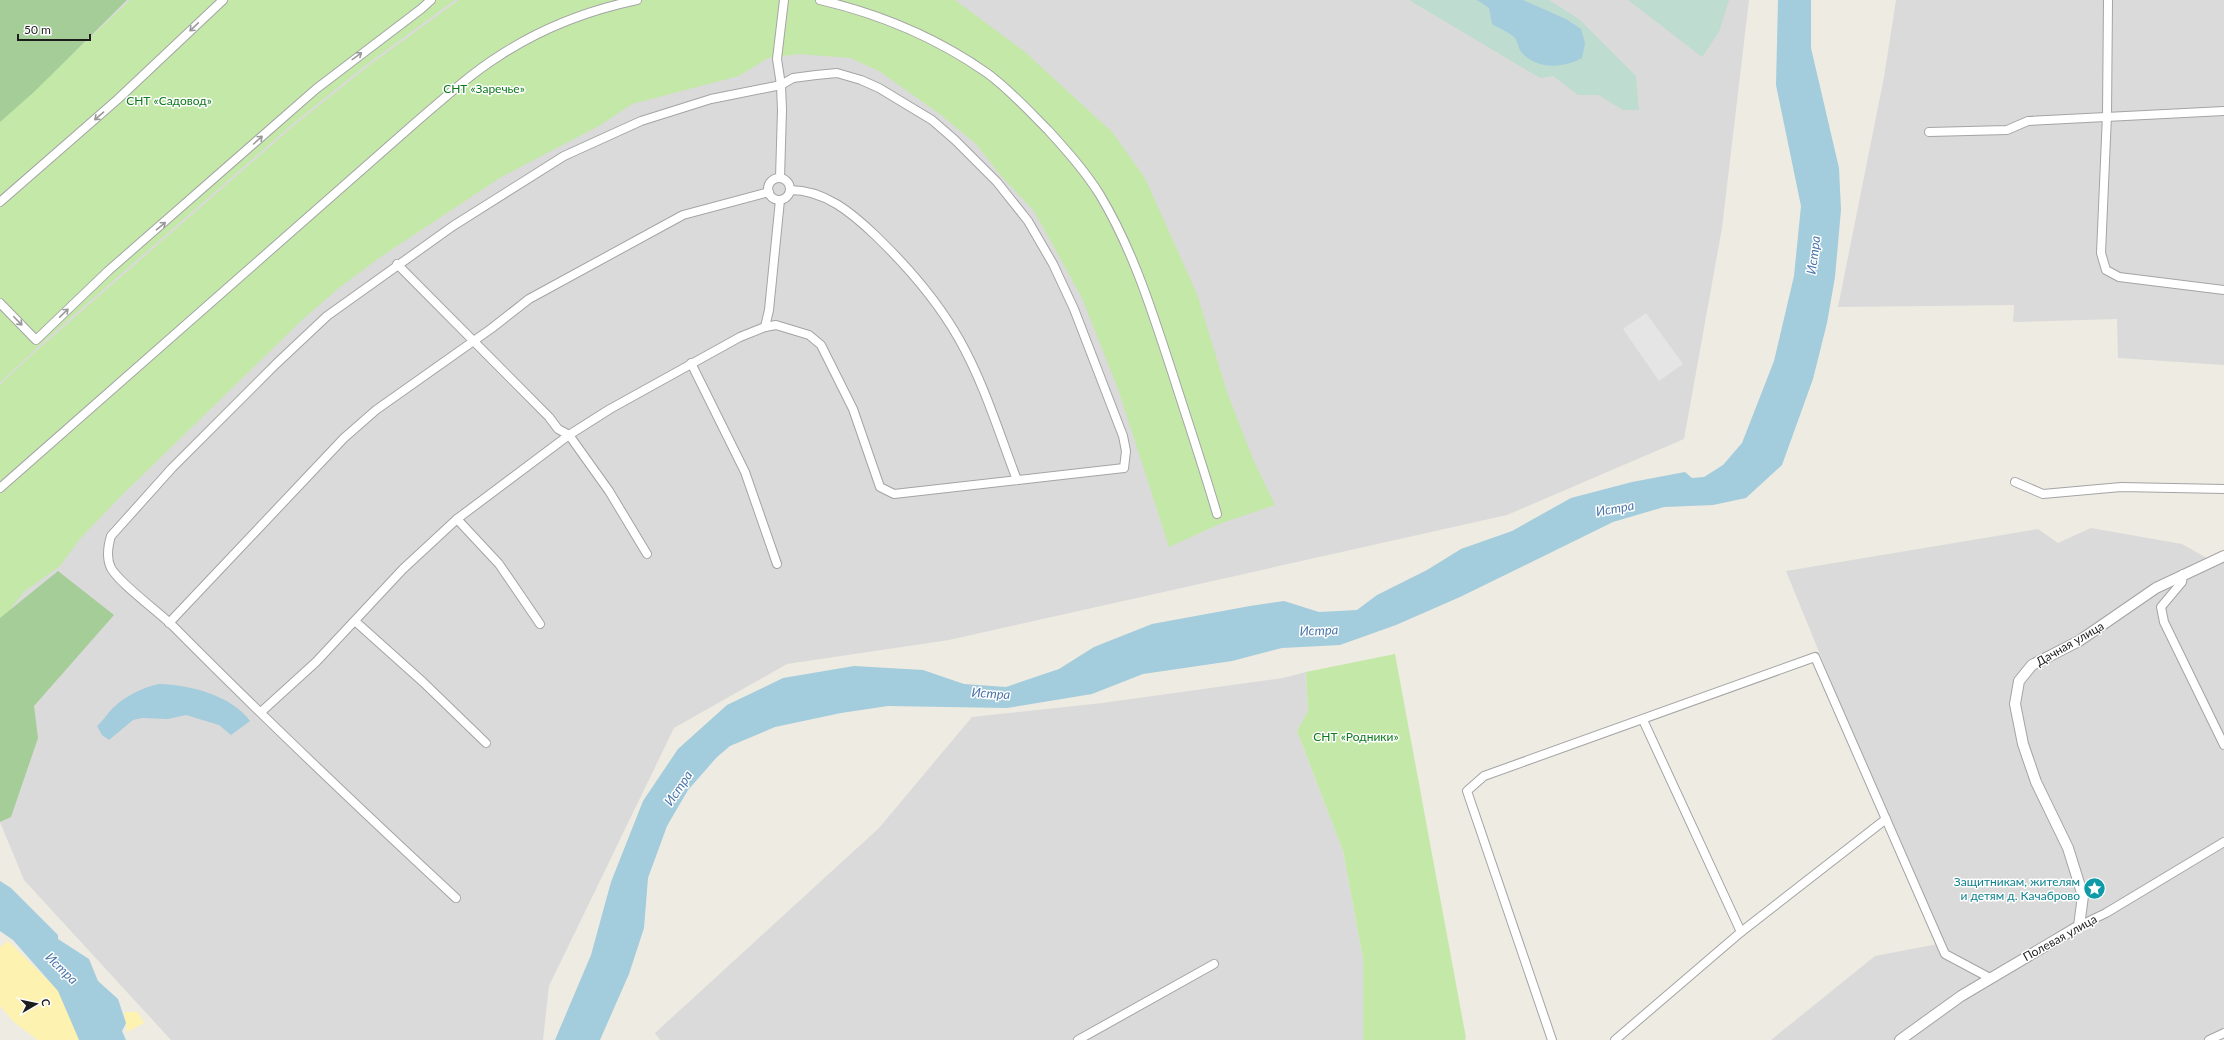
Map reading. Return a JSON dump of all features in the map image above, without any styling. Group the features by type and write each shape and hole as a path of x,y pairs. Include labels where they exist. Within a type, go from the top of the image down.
{"street":[{"path":"0,202 118,99 223,0"},
{"path":"0,303 36,340 108,271 316,89 431,0"},
{"path":"0,488 415,123 479,69 522,41 574,18 637,0"},
{"path":"780,178 781,85 777,59 784,0"},
{"path":"820,0 852,7 899,24 935,42 988,74 1028,109 1075,159 1100,195 1120,232 1152,309 1217,514"},
{"path":"2108,0 2107,115 2101,253 2106,270 2119,277 2224,290"},
{"path":"261,712 316,662 356,622 403,569 456,519 569,435 691,363 740,337 765,327 776,325 809,335 821,345 852,409 880,487 894,494 1124,468 1126,451 1123,436 1074,309 1053,264 1028,220 997,182 955,140 932,120 879,88 861,80 837,73 793,78 781,85 711,99 641,121 564,156 484,205 398,264 327,316 276,364 167,473 111,536 108,546 111,569 456,898"},
{"path":"1929,132 2008,130 2028,121 2107,115 2224,110"},
{"path":"780,178 789,183 790,190 786,198 780,200 773,198 769,192 770,182 780,178"},
{"path":"790,190 815,194 841,206 862,223 910,269 959,339 980,383 1017,480"},
{"path":"169,623 344,438 376,410 529,299 683,215 769,192"},
{"path":"765,327 769,310 780,200"},
{"path":"398,264 549,417 558,429 569,435 609,491 647,554"},
{"path":"691,363 745,472 777,564"},
{"path":"2015,482 2043,494 2121,487 2224,489"},
{"path":"456,519 499,564 540,624"},
{"name":"Дачная улица","path":"2079,926 2083,896 2068,848 2036,782 2023,744 2015,704 2019,681 2032,665 2080,641 2156,588 2224,556"},
{"path":"2183,574 2182,582 2161,607 2164,622 2224,745"},
{"path":"356,622 424,682 486,743"},
{"path":"1552,1040 1467,791 1484,776 1815,657 1945,954 1990,978"},
{"path":"1643,720 1741,932"},
{"path":"1615,1040 1741,932 1886,819"},
{"name":"Полевая улица","path":"1900,1040 1990,978 2079,926 2106,913 2224,842"},
{"path":"1078,1040 1214,964"},
{"path":"2208,1040 2224,1033"}],"shaded area":[{"path":"54,0 1749,0 1722,228 1684,439 1507,515 949,640 787,664 674,728 549,986 543,1040 171,1040 24,880 0,822 0,67"},
{"path":"1896,0 2224,0 2224,365 2118,358 2117,319 2013,322 2014,305 1838,307 1884,77"},
{"path":"1646,313 1683,364 1659,381 1623,329"},
{"path":"2091,528 2182,544 2212,561 2224,556 2224,1033 2209,1040 1771,1040 1875,956 1938,944 1786,571 2038,529 2058,543"},
{"path":"1306,672 1308,711 1297,731 1343,851 1363,959 1363,1040 660,1040 655,1033 879,828 972,717 1102,703 1283,678"}],"green space":[{"path":"0,0 127,0 35,91 0,122"},
{"name":"СНТ «Садовод»","path":"130,0 455,0 366,65 289,127 41,344 0,383 0,122"},
{"name":"СНТ «Заречье»","path":"459,0 955,0 1025,52 1112,132 1145,178 1197,294 1227,392 1253,459 1275,505 1222,523 1169,547 1118,389 1082,298 1034,211 1001,176 976,144 941,115 879,71 850,58 799,54 768,58 739,76 632,104 599,126 503,176 382,256 340,287 302,320 120,497 79,540 60,566 24,592 0,622 0,385 35,352 291,128 367,67"},
{"path":"1409,0 1549,0 1579,19 1636,76 1639,110 1623,110 1598,95 1578,95 1553,76 1540,78"},
{"path":"1628,0 1729,0 1719,32 1702,57"},
{"path":"58,571 114,615 34,706 38,738 11,817 0,822 0,618"},
{"name":"СНТ «Родники»","path":"1395,654 1466,1038 1465,1040 1363,1040 1363,959 1343,851 1297,731 1308,711 1306,672"}],"sand":[{"path":"8,941 71,1003 84,1040 38,1040 15,1023 0,1006 0,947"},
{"path":"124,1012 138,1012 144,1023 127,1032"}],"water":[{"path":"1477,0 1523,0 1566,19 1581,29 1585,43 1582,58 1567,64 1551,66 1543,65 1528,59 1521,51 1514,37 1492,24 1489,8"},
{"name":"Истра","path":"1778,0 1811,0 1811,48 1839,168 1841,210 1835,277 1827,323 1813,379 1782,465 1746,498 1713,505 1664,507 1613,522 1460,597 1396,625 1340,645 1282,648 1232,661 1143,674 1092,694 1007,708 888,706 841,713 775,727 730,746 717,757 688,790 667,826 648,878 644,928 629,974 600,1040 555,1040 591,955 611,882 643,801 678,749 727,705 783,678 854,666 923,670 964,684 1006,687 1059,669 1094,647 1152,624 1284,601 1319,612 1357,610 1377,595 1427,570 1461,549 1512,531 1571,498 1632,482 1685,472 1692,478 1704,477 1723,465 1742,443 1774,361 1794,276 1801,206 1776,85"},
{"path":"159,684 196,689 209,693 232,704 250,721 231,735 219,725 186,715 168,719 142,718 133,720 109,740 102,735 97,726 118,703 135,692"},
{"name":"Истра","path":"0,881 11,888 58,935 58,939 89,959 98,981 118,999 126,1023 122,1031 126,1040 79,1040 58,991 13,940 0,931"}],"place":[{"name":"Защитникам, жителям и детям д. Качаброво","path":"2095,889"}]}
